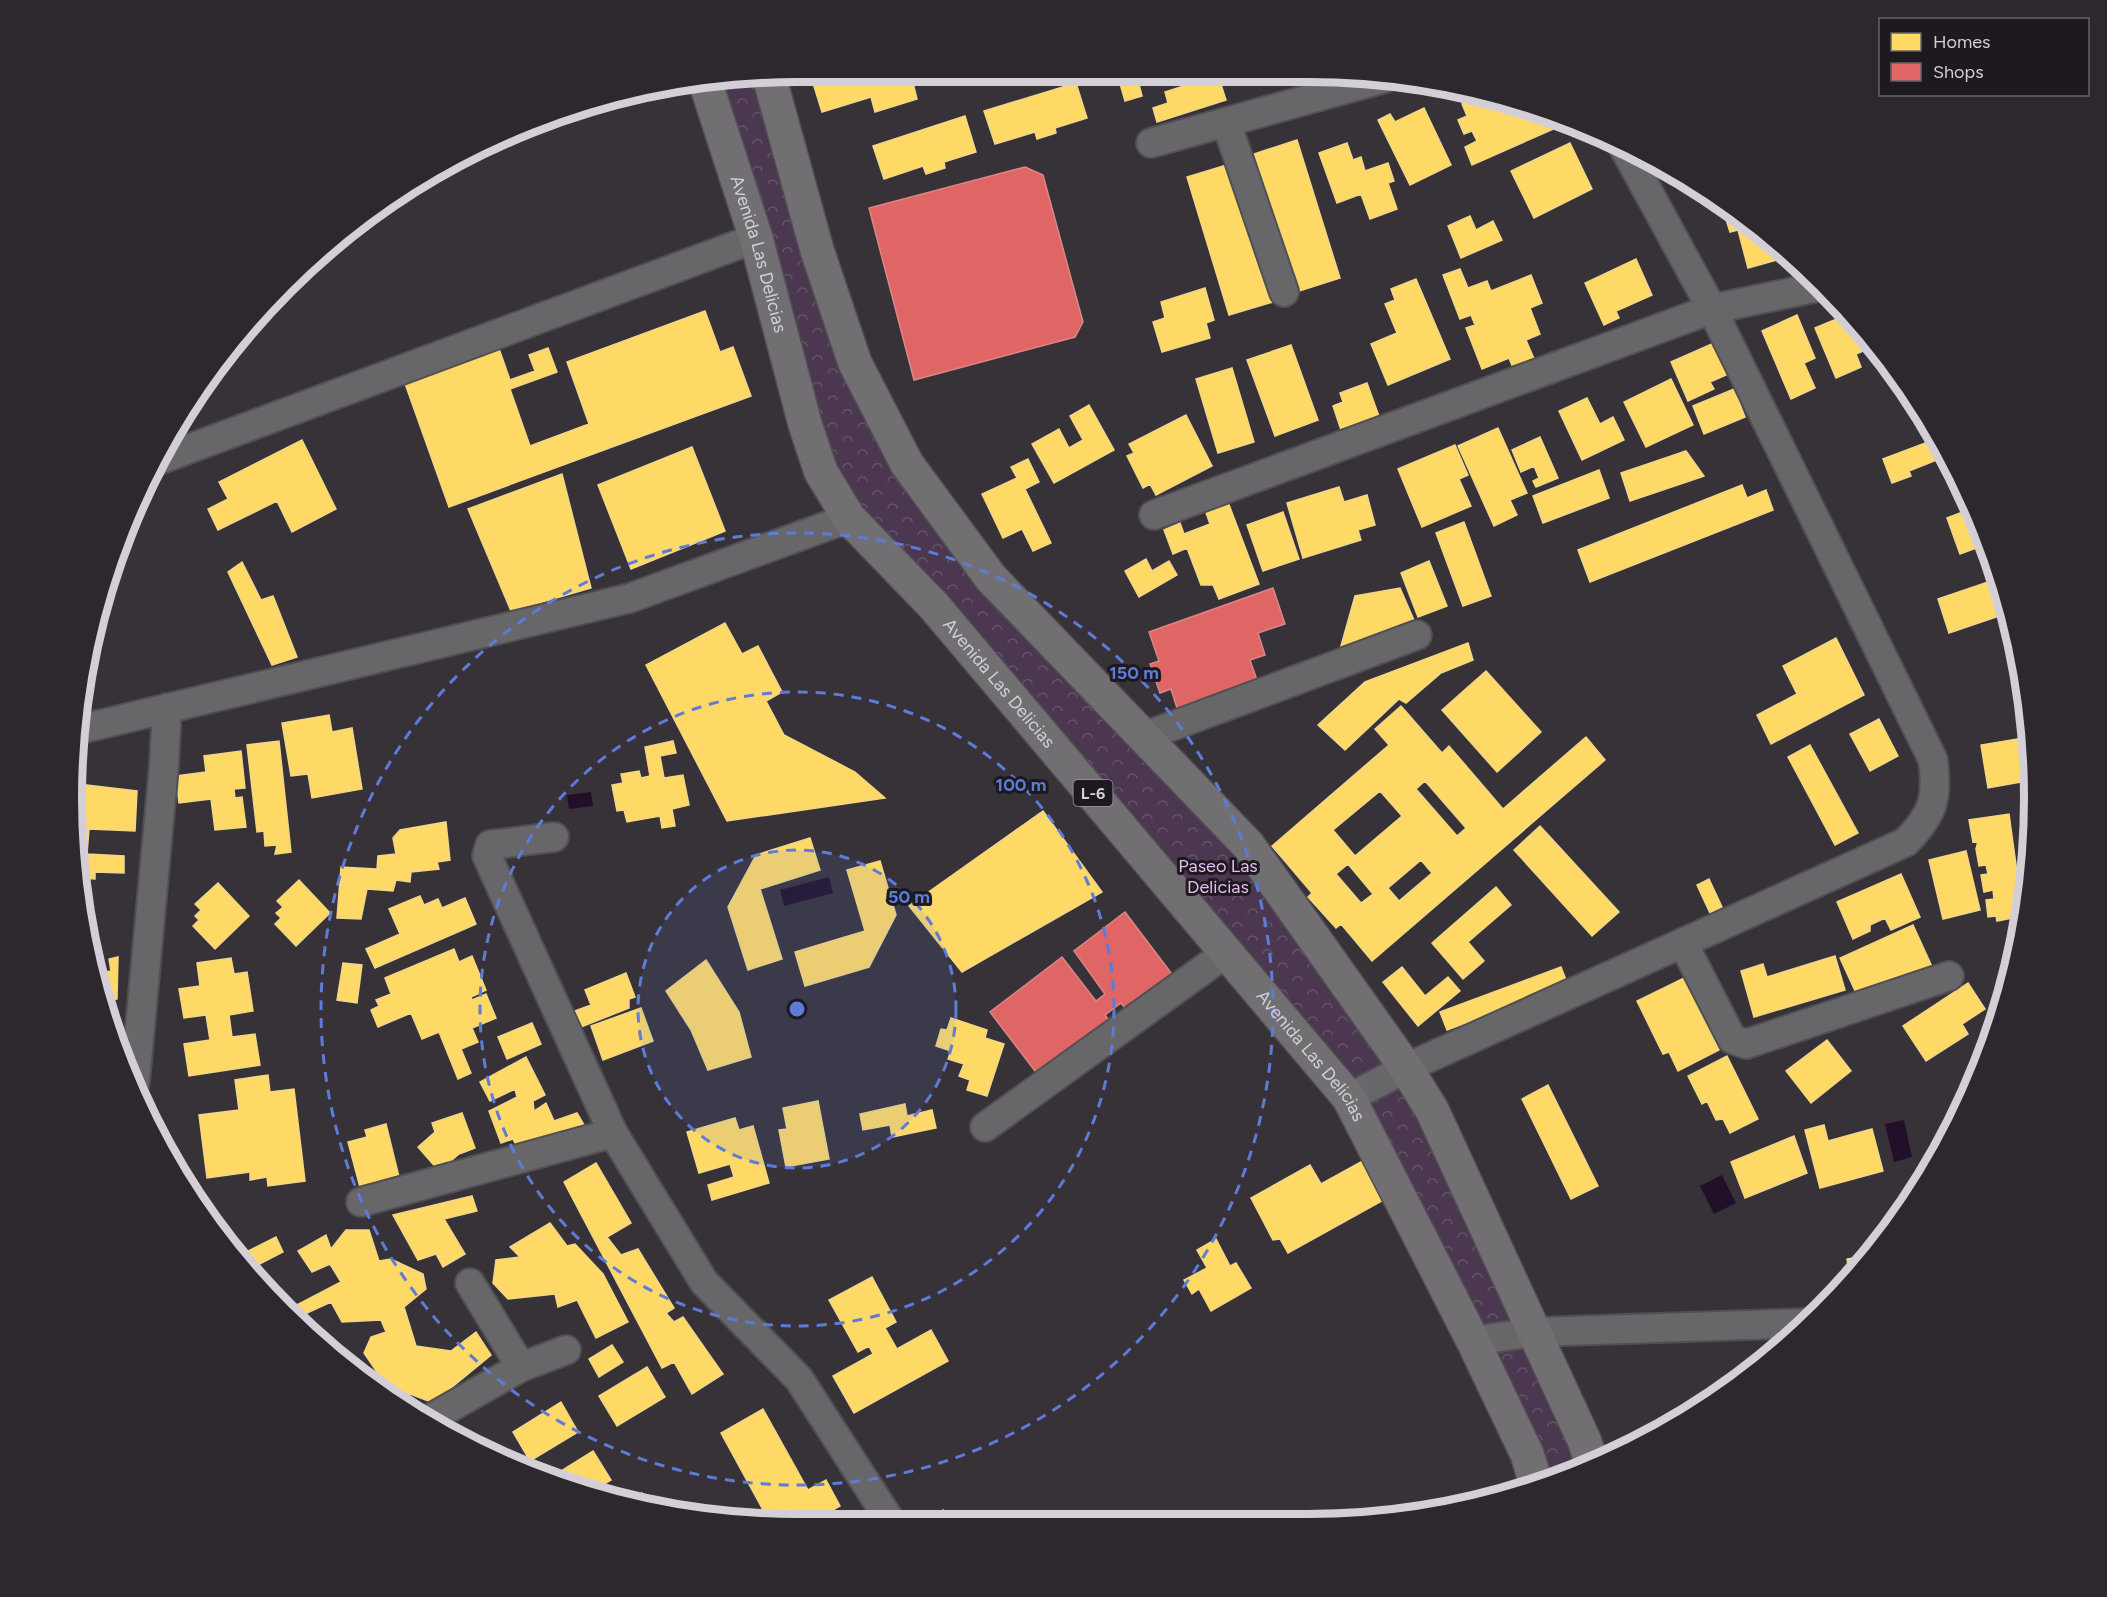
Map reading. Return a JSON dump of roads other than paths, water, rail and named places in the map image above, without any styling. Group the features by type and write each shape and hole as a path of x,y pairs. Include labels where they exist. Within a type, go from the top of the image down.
{"main road":[{"path":"771,83 817,250 855,363 907,464 991,578 1248,845 1406,1068 1432,1110 1590,1457"},
{"name":"Avenida Las Delicias","path":"708,89 756,238 805,424 822,472 849,518 934,606 1348,1098 1473,1341 1527,1454 1535,1478"}],"street":[{"path":"1151,143 1361,85"},
{"path":"1226,122 1284,292"},
{"path":"1348,1098 1406,1068 1906,842 1922,826 1934,804 1936,783 1933,760 1712,309 1630,159"},
{"path":"170,456 756,238"},
{"path":"1154,515 1712,309 1811,288"},
{"path":"87,728 630,598 849,518"},
{"path":"1143,736 1417,635"},
{"path":"136,1070 167,708"},
{"path":"554,837 490,845 487,856 613,1133 704,1282 799,1379 886,1514"},
{"path":"1683,943 1732,1039 1746,1044 1949,976"},
{"path":"985,1127 1227,953"},
{"path":"361,1202 613,1133"},
{"path":"470,1283 521,1367"},
{"path":"1473,1341 1534,1332 1795,1323"},
{"path":"435,1416 521,1367 566,1350"}],"park label":[{"name":"Paseo Las Delicias","path":"1218,876"}]}
